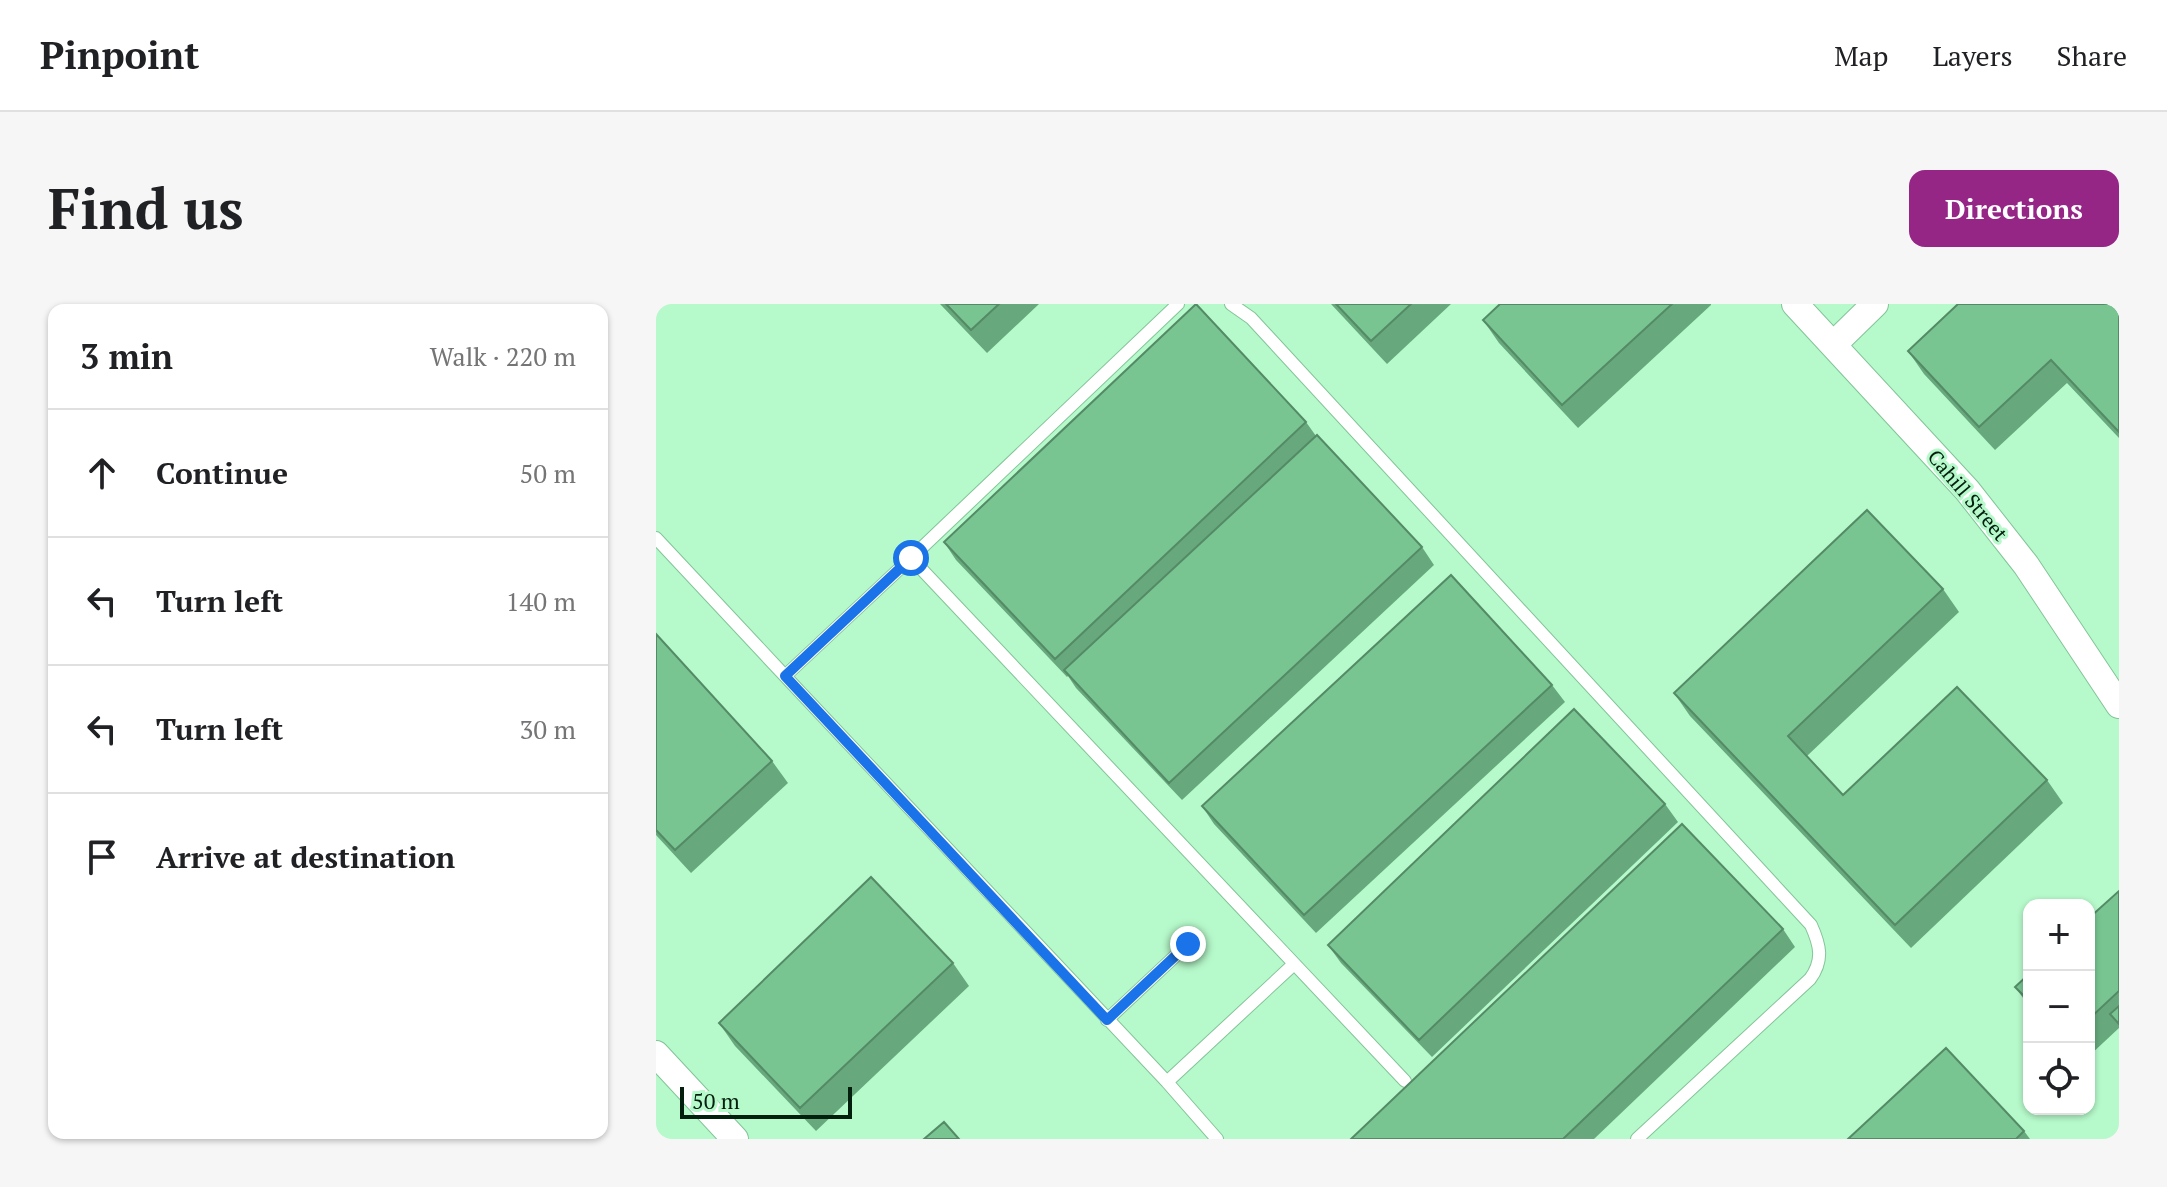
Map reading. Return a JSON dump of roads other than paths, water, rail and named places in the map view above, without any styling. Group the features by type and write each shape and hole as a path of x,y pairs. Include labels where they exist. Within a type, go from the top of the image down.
{"street":[{"name":"Cahill Street","path":"1795,304 1967,490 2006,540 2119,705"},
{"path":"1833,345 1875,304"},
{"path":"656,1054 735,1139"}],"lane":[{"path":"785,676 1178,304"},
{"path":"1231,304 1251,318 1811,925 1820,955 1818,968 1810,979 1637,1139"},
{"path":"656,538 1217,1139"},
{"path":"911,558 1405,1081"},
{"path":"1107,1020 1188,944"},
{"path":"1167,1082 1294,964"}]}
